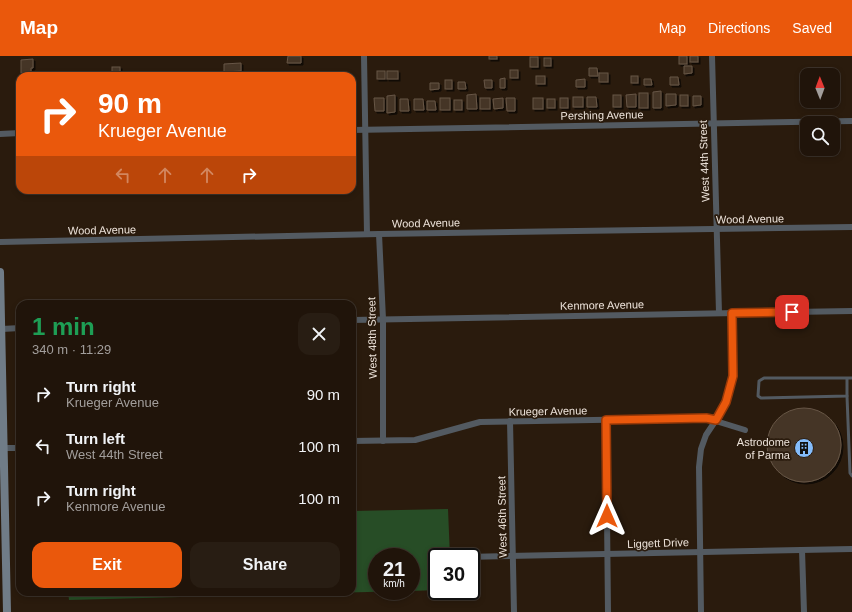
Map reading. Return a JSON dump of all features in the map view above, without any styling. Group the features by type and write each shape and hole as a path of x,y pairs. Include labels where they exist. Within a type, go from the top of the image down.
{"street":[{"path":"364,56 367,234"},
{"name":"West 44th Street","path":"712,56 719,313"},
{"name":"Pershing Avenue","path":"356,130 852,121"},
{"path":"0,134 16,133"},
{"name":"Wood Avenue","path":"0,242 367,234 852,228"},
{"name":"West 48th Street","path":"379,234 383,319 383,441"},
{"path":"0,272 2,329 1,397 4,448 3,588 7,612"},
{"name":"Kenmore Avenue","path":"356,320 852,311"},
{"path":"701,612 699,467 701,449 706,435 726,402 733,376 732,313"},
{"path":"2,329 16,328"},
{"name":"Krueger Avenue","path":"356,441 416,440 480,422 510,421 706,418 745,430"},
{"path":"606,420 608,612"},
{"name":"West 46th Street","path":"510,421 514,612"},
{"path":"4,448 16,448"},
{"name":"Liggett Drive","path":"480,557 852,549"},
{"path":"802,550 804,612"}],"lane":[{"path":"848,396 760,398 758,396 759,381 764,378 852,378"},
{"path":"847,378 850,473 852,476"}],"green space":[{"path":"448,509 450,548 428,548 428,590 420,591 420,548 368,548 368,592 356,592 356,511"},
{"path":"68,596 219,596 69,600"}],"building":[{"path":"288,56 301,56 301,63 287,63"},
{"path":"489,56 497,56 497,59 489,59"},
{"path":"679,56 687,56 687,64 679,64"},
{"path":"690,56 698,56 698,62 690,62"},
{"path":"530,57 538,57 538,67 530,67"},
{"path":"544,58 551,58 551,66 544,66"},
{"path":"33,59 33,68 31,68 31,72 21,72 21,60"},
{"path":"241,63 241,71 224,72 224,64"},
{"path":"684,66 692,66 692,73 684,74"},
{"path":"112,67 120,67 120,72 112,72"},
{"path":"589,68 597,68 598,76 589,76"},
{"path":"510,70 518,70 518,78 510,78"},
{"path":"377,71 385,71 385,79 377,79"},
{"path":"387,71 398,71 398,79 387,79"},
{"path":"599,73 608,73 608,82 599,82"},
{"path":"536,76 545,76 545,84 536,84"},
{"path":"631,76 638,76 638,83 631,83"},
{"path":"670,77 678,77 679,85 670,85"},
{"path":"505,78 505,88 500,88 500,79"},
{"path":"585,79 585,87 576,87 576,80"},
{"path":"644,79 651,79 652,85 644,85"},
{"path":"445,80 452,80 452,89 445,89"},
{"path":"484,80 492,80 492,88 485,88"},
{"path":"458,82 465,82 466,89 458,89"},
{"path":"430,83 439,83 439,89 430,90"},
{"path":"661,91 661,108 653,108 653,92"},
{"path":"639,93 648,93 648,108 639,108"},
{"path":"476,94 477,109 467,109 467,95"},
{"path":"636,94 636,107 627,107 626,95"},
{"path":"666,94 676,94 676,105 666,106"},
{"path":"395,95 395,112 387,113 387,96"},
{"path":"613,95 621,95 621,107 613,107"},
{"path":"680,95 688,95 688,106 680,106"},
{"path":"693,96 701,96 701,105 693,106"},
{"path":"573,97 583,97 583,107 573,107"},
{"path":"587,97 596,97 597,107 587,107"},
{"path":"374,98 384,98 384,111 375,111"},
{"path":"440,98 450,98 450,110 440,110"},
{"path":"480,98 490,98 490,109 480,109"},
{"path":"503,98 503,108 494,109 493,99"},
{"path":"506,98 515,98 515,111 507,111"},
{"path":"533,98 543,98 543,109 533,109"},
{"path":"560,98 568,98 568,108 560,108"},
{"path":"400,99 408,99 409,111 400,111"},
{"path":"414,99 423,99 424,110 414,110"},
{"path":"547,99 555,99 555,108 547,108"},
{"path":"454,100 462,100 462,110 454,110"},
{"path":"427,101 435,101 436,110 427,110"},
{"name":"Astrodome of Parma","path":"804,408 825,414 835,424 841,445 835,466 825,476 804,482 783,476 773,466 767,445 773,424 783,414"}],"place":[{"name":"Astrodome of Parma","path":"804,448"}],"route":[{"path":"607,516 606,420 706,418 716,420 726,402 733,376 732,313 792,312"}]}
